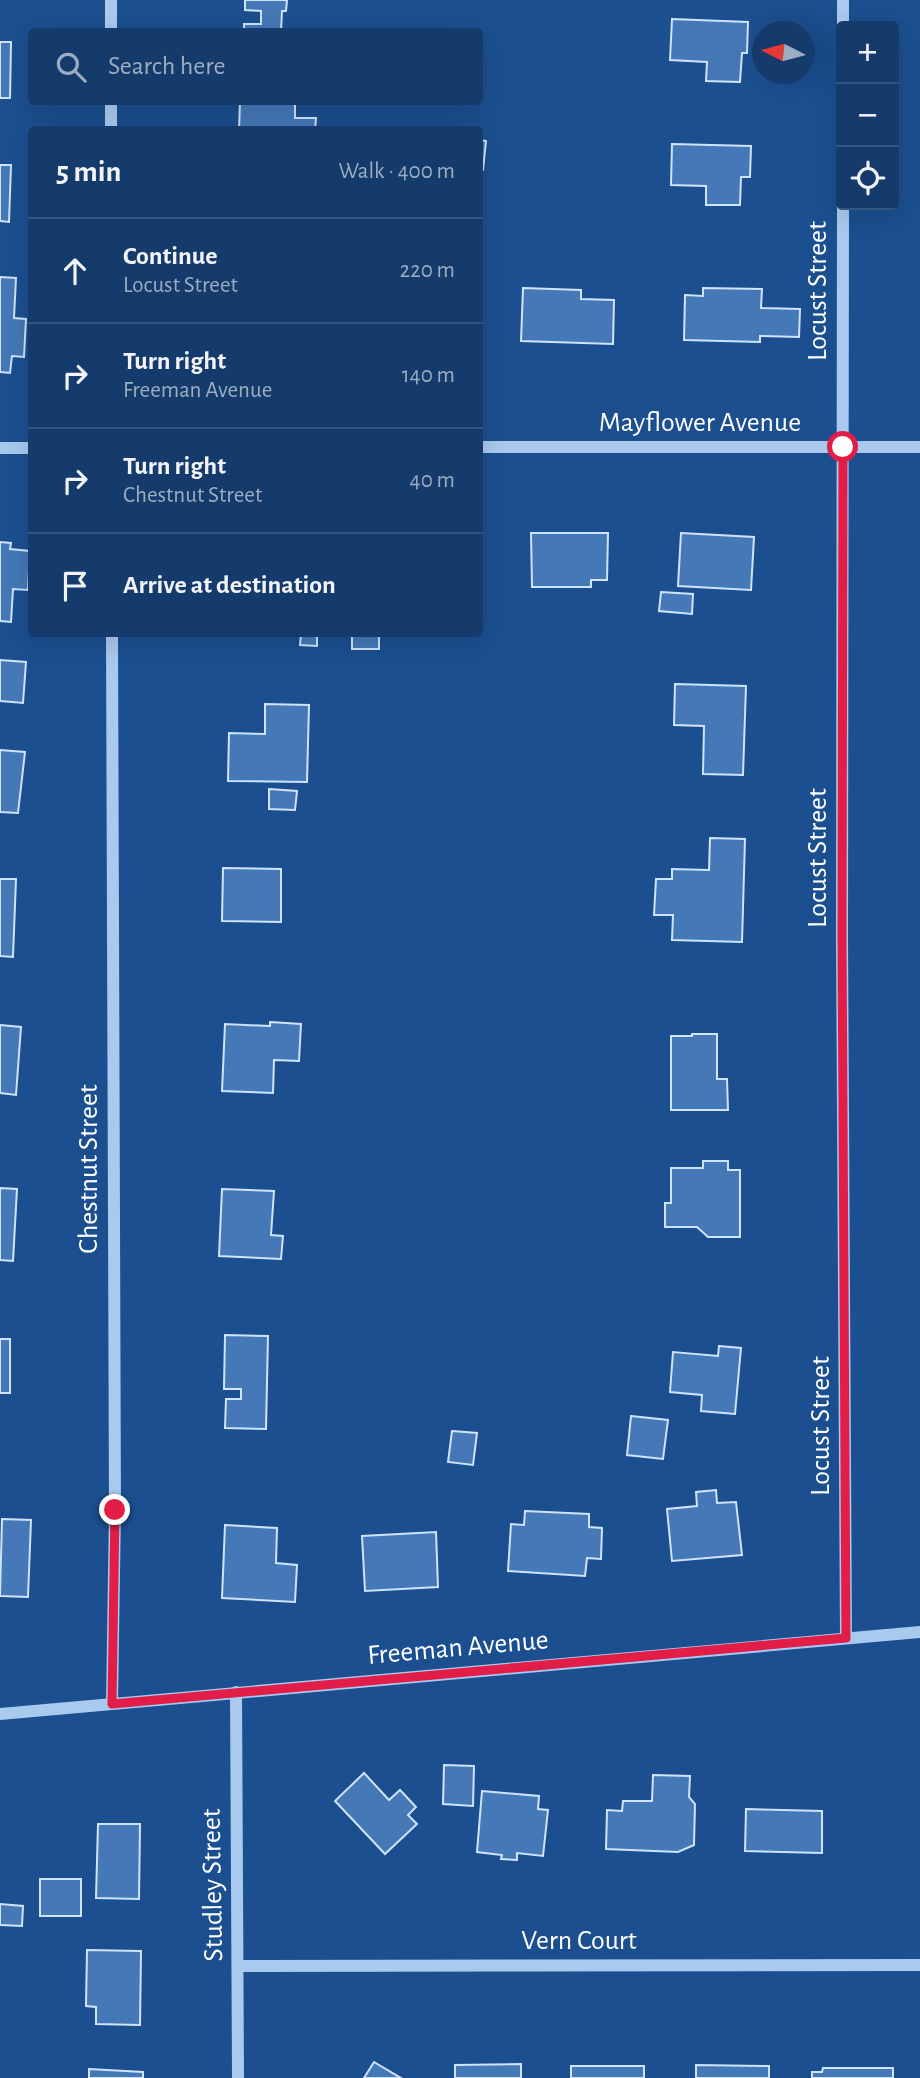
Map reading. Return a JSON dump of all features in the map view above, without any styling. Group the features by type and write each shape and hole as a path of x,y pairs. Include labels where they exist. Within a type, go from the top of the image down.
{"street":[{"path":"111,0 111,28"},
{"path":"843,0 843,21"},
{"path":"111,105 111,126"},
{"name":"Locust Street","path":"843,210 842,936 846,1638"},
{"name":"Mayflower Avenue","path":"483,447 920,447"},
{"path":"0,448 28,448"},
{"name":"Chestnut Street","path":"112,637 115,1482 112,1704"},
{"name":"Freeman Avenue","path":"0,1714 920,1632"},
{"name":"Studley Street","path":"236,1692 238,2078"},
{"name":"Vern Court","path":"239,1966 920,1965"}],"building":[{"path":"245,0 287,0 286,11 282,11 281,28 244,28 244,24 261,24 261,11 245,10"},
{"path":"672,19 748,22 747,53 742,53 740,82 706,81 707,62 670,60"},
{"path":"0,42 11,42 10,98 0,98"},
{"path":"240,105 295,105 295,118 316,118 315,126 239,126"},
{"path":"483,140 486,141 483,170"},
{"path":"672,144 751,146 750,177 741,177 740,205 706,205 706,186 671,185"},
{"path":"0,165 11,165 9,222 0,221"},
{"path":"0,277 16,278 14,318 26,319 24,357 12,356 10,373 0,372"},
{"path":"523,288 581,290 581,299 614,300 613,344 521,341"},
{"path":"703,288 762,289 761,308 800,309 799,337 760,336 760,342 684,340 685,295 703,296"},
{"path":"531,533 608,533 607,580 591,580 591,587 532,587"},
{"path":"681,533 754,537 751,590 678,586"},
{"path":"0,542 11,543 10,549 28,551 28,590 13,589 11,622 0,621"},
{"path":"661,592 693,594 692,614 659,611"},
{"path":"301,637 317,637 317,646 300,645"},
{"path":"352,637 379,637 379,649 352,649"},
{"path":"0,660 26,662 23,703 0,701"},
{"path":"675,684 746,686 743,775 703,774 704,726 674,725"},
{"path":"265,704 309,705 307,782 228,781 229,733 265,734"},
{"path":"0,750 25,752 18,813 0,812"},
{"path":"269,789 297,791 295,810 269,809"},
{"path":"710,838 745,839 742,942 672,940 673,915 654,915 656,879 672,879 672,869 709,870"},
{"path":"223,868 281,869 281,922 222,921"},
{"path":"0,879 16,879 13,957 0,956"},
{"path":"270,1022 301,1024 299,1061 274,1060 273,1093 222,1091 225,1024 270,1026"},
{"path":"0,1025 21,1027 16,1095 0,1093"},
{"path":"717,1034 717,1079 727,1079 728,1110 671,1110 671,1036"},
{"path":"703,1161 728,1161 728,1170 740,1170 740,1237 708,1237 697,1227 665,1227 665,1203 671,1203 671,1168 703,1168"},
{"path":"0,1188 17,1189 13,1261 0,1260"},
{"path":"222,1189 274,1191 271,1235 283,1236 281,1259 219,1256"},
{"path":"225,1335 268,1336 266,1429 225,1428 226,1399 241,1399 241,1389 224,1389"},
{"path":"0,1339 10,1339 10,1393 0,1393"},
{"path":"719,1346 741,1348 735,1414 701,1411 702,1395 670,1392 673,1352 718,1356"},
{"path":"631,1416 668,1420 663,1459 627,1455"},
{"path":"452,1431 477,1433 473,1465 448,1462"},
{"path":"716,1490 717,1503 736,1502 742,1555 672,1561 667,1509 697,1506 696,1492"},
{"path":"525,1511 589,1514 589,1527 602,1528 601,1559 587,1558 585,1576 508,1571 511,1524 524,1525"},
{"path":"2,1519 31,1520 28,1597 0,1596"},
{"path":"225,1525 277,1528 276,1563 297,1565 295,1602 222,1598"},
{"path":"436,1532 438,1587 365,1591 362,1536"},
{"path":"444,1765 474,1766 473,1806 443,1804"},
{"path":"364,1773 389,1800 400,1790 416,1807 408,1815 417,1824 385,1854 335,1801"},
{"path":"653,1775 690,1776 689,1797 695,1804 694,1845 678,1852 606,1849 607,1810 622,1811 623,1801 652,1801"},
{"path":"482,1791 539,1796 538,1809 548,1810 543,1856 517,1853 517,1860 501,1859 502,1855 477,1852"},
{"path":"746,1809 822,1811 822,1853 745,1851"},
{"path":"98,1824 140,1824 139,1899 96,1898"},
{"path":"40,1879 81,1879 81,1916 40,1916"},
{"path":"0,1904 23,1906 22,1926 0,1925"},
{"path":"87,1950 141,1951 140,2025 96,2024 96,2007 86,2006"},
{"path":"374,2062 401,2078 364,2078"},
{"path":"521,2064 521,2078 455,2078 455,2065"},
{"path":"696,2065 769,2066 769,2078 696,2078"},
{"path":"571,2066 644,2066 644,2078 571,2078"},
{"path":"823,2068 893,2068 893,2078 812,2078 812,2072 822,2072"},
{"path":"89,2069 143,2072 143,2078 89,2078"}],"route":[{"path":"115,1510 112,1704 846,1638 842,936 843,447"}]}
